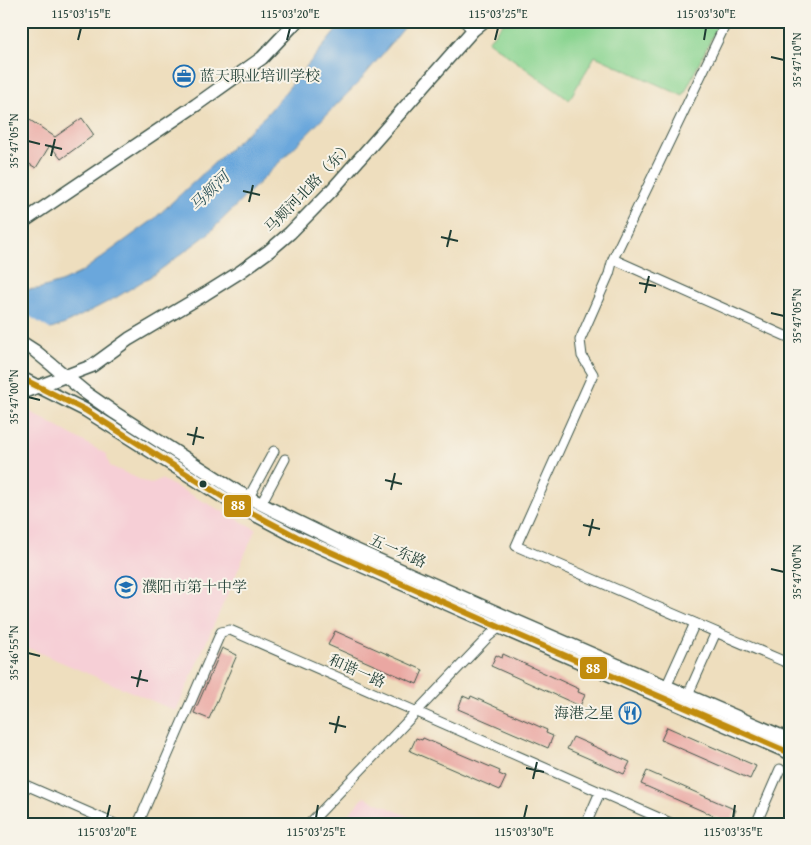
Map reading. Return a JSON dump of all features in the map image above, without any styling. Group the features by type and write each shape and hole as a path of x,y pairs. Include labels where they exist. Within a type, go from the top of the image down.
{"street":[{"path":"21,223 262,58 297,21"},
{"path":"463,21 473,30"},
{"name":"马颊河北路（东）","path":"21,393 92,366 129,339 240,272 290,233 331,191 473,30 484,21"},
{"path":"727,21 614,258 609,274 580,340 582,356 593,374 516,546 790,664"},
{"path":"614,258 790,338"},
{"name":"五一东路","path":"21,342 36,350 86,393 115,413 261,504 310,529 509,618 666,688 790,740"},
{"name":"五一东路","path":"21,378 84,410 230,502 297,537 790,753"},
{"path":"249,497 274,451"},
{"path":"261,504 285,459"},
{"path":"309,824 509,618"},
{"path":"666,688 695,623"},
{"name":"和谐一路","path":"138,824 220,632 230,630 673,824"},
{"path":"687,697 716,632"},
{"path":"756,824 780,769"},
{"path":"21,783 115,824"},
{"path":"586,824 600,792"}],"shaded area":[{"name":"濮阳市第十中学","path":"29,411 106,454 110,466 150,484 161,479 256,529 176,711 21,645 21,414"},
{"path":"364,797 426,824 339,824"}],"green space":[{"path":"505,21 720,21 683,96 595,56 569,100 488,41"}],"water":[{"name":"马颊河","path":"344,21 410,21 359,82 208,234 156,273 117,297 65,324 21,340 21,290 38,289 61,282 80,273 153,220 267,114"}],"pier":[{"path":"21,311 53,331 21,342"}],"building":[{"path":"21,114 55,137 82,118 94,135 61,159 50,145 36,168 21,159"},
{"path":"335,631 423,670 417,684 328,645"},
{"path":"222,648 237,655 209,719 194,713"},
{"path":"503,654 579,689 578,692 585,695 580,706 491,666 496,655 502,658"},
{"path":"463,696 470,699 471,696 547,730 546,733 553,736 548,748 458,709"},
{"path":"667,727 756,766 750,779 661,740"},
{"path":"573,737 630,762 624,774 567,749"},
{"path":"416,738 422,740 423,738 500,771 499,774 506,777 500,790 410,751"},
{"path":"647,771 736,810 730,823 641,784"}],"transit line":[{"name":"88","path":"21,378 85,410 231,502 297,537 790,753"}],"place":[{"name":"蓝天职业培训学校","path":"184,76"},
{"name":"濮阳市第十中学","path":"126,587"},
{"name":"海港之星","path":"630,713"}]}
